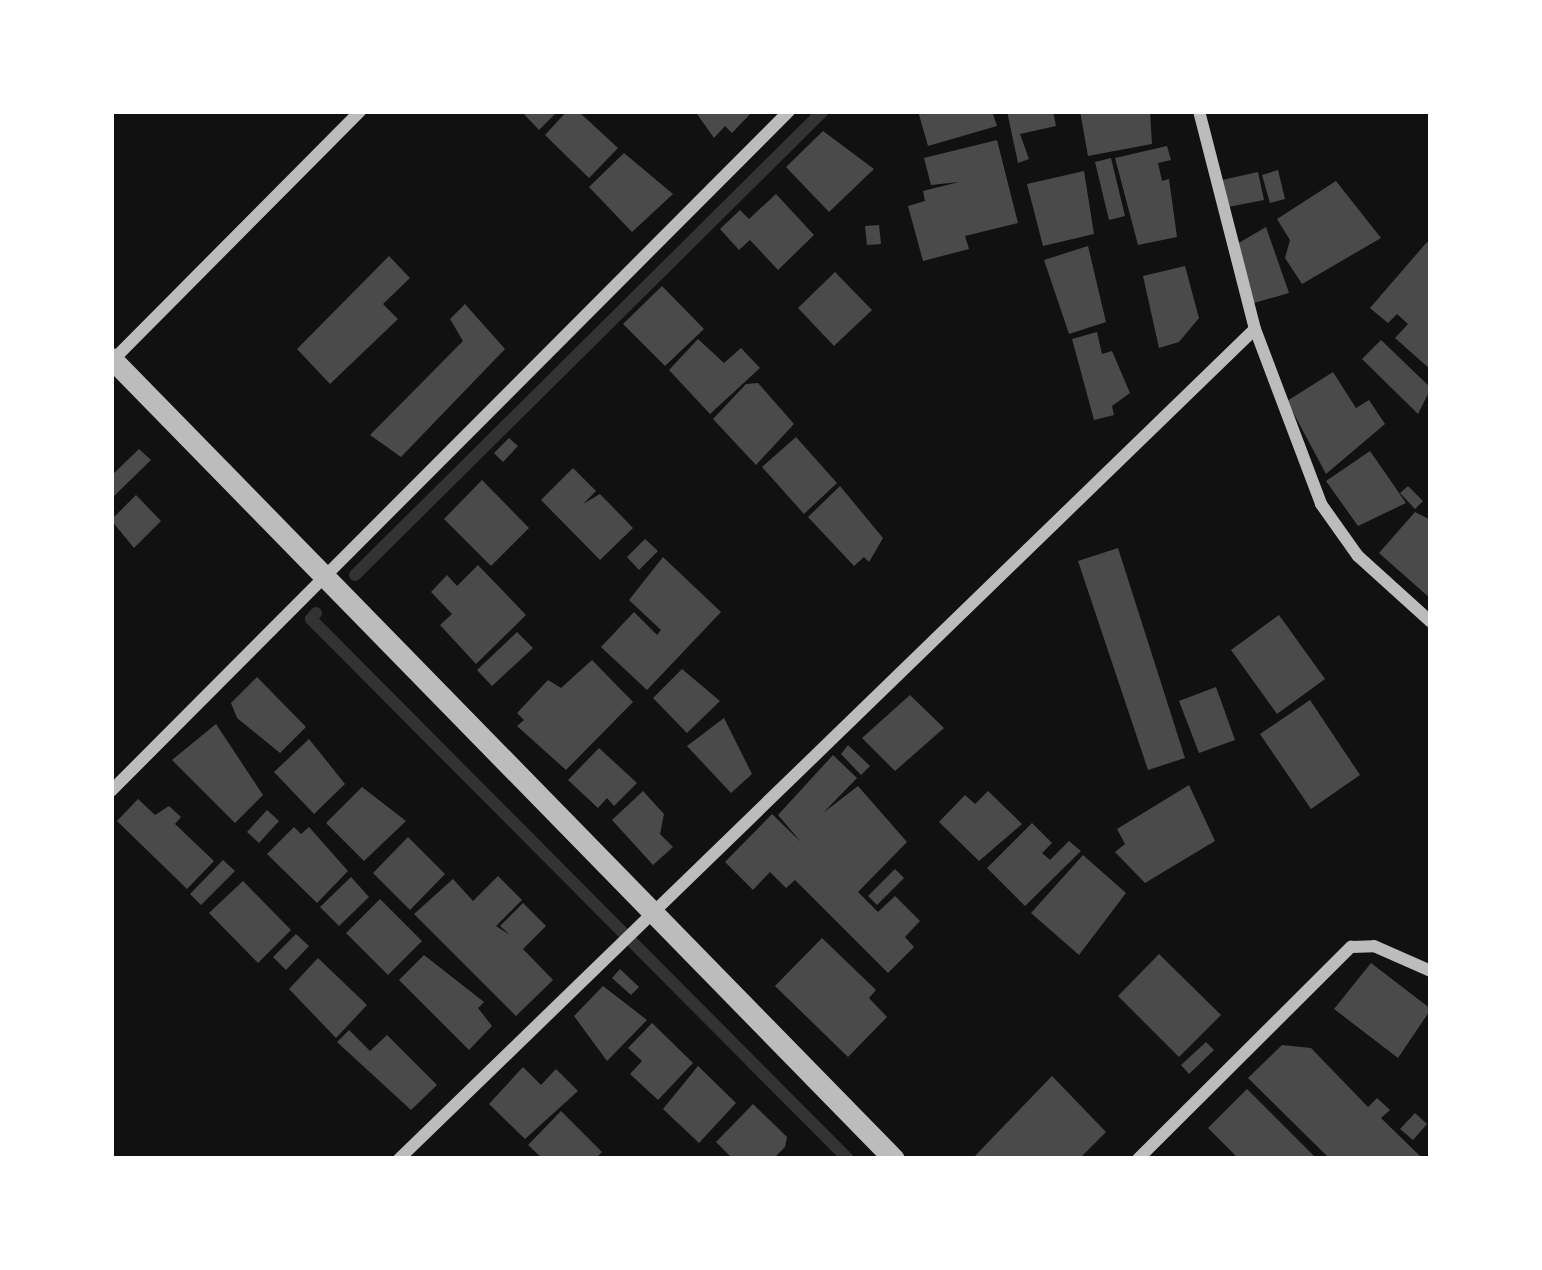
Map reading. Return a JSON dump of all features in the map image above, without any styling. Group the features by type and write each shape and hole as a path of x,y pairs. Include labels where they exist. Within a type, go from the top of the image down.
{"street":[{"path":"360,111 112,359 894,1159"},
{"path":"111,790 789,111"},
{"path":"1199,111 1255,329 1321,504 1358,556 1431,622"},
{"path":"400,1159 1255,329"},
{"path":"1138,1159 1351,947 1374,946 1431,971"}],"building":[{"path":"521,111 558,111 539,130"},
{"path":"567,111 578,111 618,148 589,178 545,135"},
{"path":"695,111 753,111 732,133 725,126 714,138"},
{"path":"918,111 992,111 997,126 928,146"},
{"path":"1007,111 1053,111 1056,126 1020,134 1029,159 1018,163"},
{"path":"1080,111 1150,111 1152,144 1088,156"},
{"path":"823,131 874,169 829,212 786,167"},
{"path":"997,140 1018,223 965,236 969,249 923,261 908,206 925,201 923,191 959,182 931,185 924,158"},
{"path":"1167,146 1171,160 1158,163 1162,181 1169,179 1177,237 1138,245 1115,158"},
{"path":"624,153 673,194 632,232 589,187"},
{"path":"1111,158 1125,216 1109,220 1095,162"},
{"path":"1278,170 1285,199 1270,203 1262,175"},
{"path":"1084,171 1094,234 1043,246 1027,184"},
{"path":"1258,172 1264,200 1228,207 1222,180"},
{"path":"1336,181 1381,238 1302,284 1285,258 1290,240 1277,219"},
{"path":"776,194 814,235 778,270 750,240 739,250 720,229 740,210 749,219"},
{"path":"879,225 881,244 867,245 865,226"},
{"path":"1266,227 1289,293 1247,305 1230,248"},
{"path":"1427,242 1431,246 1431,370 1395,338 1408,324 1397,314 1388,323 1370,308"},
{"path":"1088,246 1106,322 1069,334 1044,260"},
{"path":"389,256 410,278 383,304 398,319 330,384 297,349"},
{"path":"1185,266 1199,318 1179,342 1159,348 1143,276"},
{"path":"835,272 872,310 834,346 798,308"},
{"path":"662,286 704,329 665,366 623,324"},
{"path":"465,304 505,349 401,457 370,435 463,341 450,319"},
{"path":"1097,332 1102,354 1112,351 1130,393 1112,406 1114,415 1094,420 1072,339"},
{"path":"698,339 724,363 741,348 760,368 710,414 669,370"},
{"path":"1381,340 1431,388 1418,414 1362,359"},
{"path":"1333,372 1356,408 1369,400 1385,424 1326,474 1287,401"},
{"path":"758,383 794,424 756,465 713,419 746,384"},
{"path":"796,437 837,483 804,514 762,467"},
{"path":"509,438 518,446 503,462 494,453"},
{"path":"139,449 151,460 111,499 111,476"},
{"path":"1370,451 1406,503 1358,526 1326,481"},
{"path":"573,468 596,491 583,504 600,494 633,528 600,560 541,500"},
{"path":"482,480 529,528 491,566 444,519"},
{"path":"840,486 883,538 869,562 864,557 854,566 808,517"},
{"path":"1408,486 1423,501 1415,509 1400,493"},
{"path":"136,495 161,521 134,548 111,520"},
{"path":"1415,512 1431,520 1431,599 1379,553"},
{"path":"645,539 658,551 639,570 627,557"},
{"path":"1118,548 1185,758 1148,770 1078,561"},
{"path":"663,557 721,612 647,690 601,647 634,612 657,635 661,630 629,600"},
{"path":"478,565 526,615 476,664 440,625 452,614 431,592 447,575 457,586"},
{"path":"1279,615 1325,679 1277,714 1231,650"},
{"path":"517,632 533,648 492,686 477,670"},
{"path":"592,660 633,702 566,770 517,726 524,720 517,713 548,680 561,688"},
{"path":"682,669 720,701 687,733 653,698"},
{"path":"257,677 306,727 280,753 237,718 231,703"},
{"path":"1216,687 1235,740 1199,753 1179,701"},
{"path":"910,695 944,728 895,771 862,738"},
{"path":"1310,700 1360,775 1311,809 1260,734"},
{"path":"724,718 752,774 731,793 687,746"},
{"path":"216,724 263,795 235,823 172,760"},
{"path":"309,739 345,784 314,814 274,772"},
{"path":"848,745 870,766 861,775 841,754"},
{"path":"599,748 637,783 614,806 607,798 598,808 568,780"},
{"path":"833,755 857,778 823,813 858,786 907,842 858,892 878,912 895,896 920,921 905,937 914,947 888,973 795,880 786,888 770,872 753,890 725,862 772,814 801,842 778,815"},
{"path":"1189,785 1215,841 1145,883 1115,852 1125,844 1117,829"},
{"path":"362,787 406,821 364,861 326,823"},
{"path":"643,791 664,814 660,834 673,847 653,865 612,820"},
{"path":"988,791 1022,824 979,861 939,822 965,795 975,804"},
{"path":"138,799 155,815 169,806 181,817 175,824 214,861 187,889 117,821"},
{"path":"267,810 279,821 259,843 247,832"},
{"path":"1032,823 1052,843 1042,853 1050,860 1069,841 1081,851 1025,906 987,868"},
{"path":"294,827 301,834 309,827 348,871 317,903 267,854"},
{"path":"408,837 445,874 410,910 373,873"},
{"path":"1083,855 1126,893 1079,955 1031,913"},
{"path":"223,860 235,871 201,905 190,894"},
{"path":"895,869 904,878 877,905 868,896"},
{"path":"498,876 522,900 496,926 510,935 500,926 523,903 546,926 523,949 553,980 516,1016 414,914 453,879 473,901"},
{"path":"351,877 369,897 339,926 320,907"},
{"path":"243,881 291,930 258,963 209,913"},
{"path":"380,899 422,941 388,975 346,933"},
{"path":"296,934 309,946 286,970 273,957"},
{"path":"822,938 876,990 869,998 887,1017 848,1057 775,986"},
{"path":"1159,954 1221,1015 1179,1057 1118,996"},
{"path":"424,955 484,1002 478,1008 492,1026 469,1050 399,980"},
{"path":"318,958 367,1005 336,1038 289,989"},
{"path":"1371,963 1431,1009 1398,1058 1334,1009"},
{"path":"620,969 639,987 631,995 612,978"},
{"path":"603,986 647,1020 607,1061 574,1016"},
{"path":"652,1023 693,1063 658,1100 630,1074 642,1061 628,1048"},
{"path":"349,1030 370,1051 387,1035 437,1085 411,1110 337,1042"},
{"path":"1206,1042 1214,1050 1189,1074 1181,1065"},
{"path":"1282,1045 1311,1048 1368,1107 1377,1098 1390,1110 1381,1118 1423,1159 1330,1159 1248,1078"},
{"path":"698,1066 736,1103 699,1143 663,1109"},
{"path":"523,1067 541,1085 556,1069 578,1091 525,1139 489,1104"},
{"path":"1052,1076 1106,1132 1079,1159 972,1159"},
{"path":"1247,1089 1317,1159 1239,1159 1208,1128"},
{"path":"753,1104 787,1137 785,1147 773,1159 733,1159 716,1142"},
{"path":"561,1111 602,1152 595,1159 543,1159 528,1145"},
{"path":"1415,1113 1427,1124 1413,1140 1400,1129"}],"waterway":[{"path":"355,575 823,111"},
{"path":"316,613 311,619 848,1159"}]}
